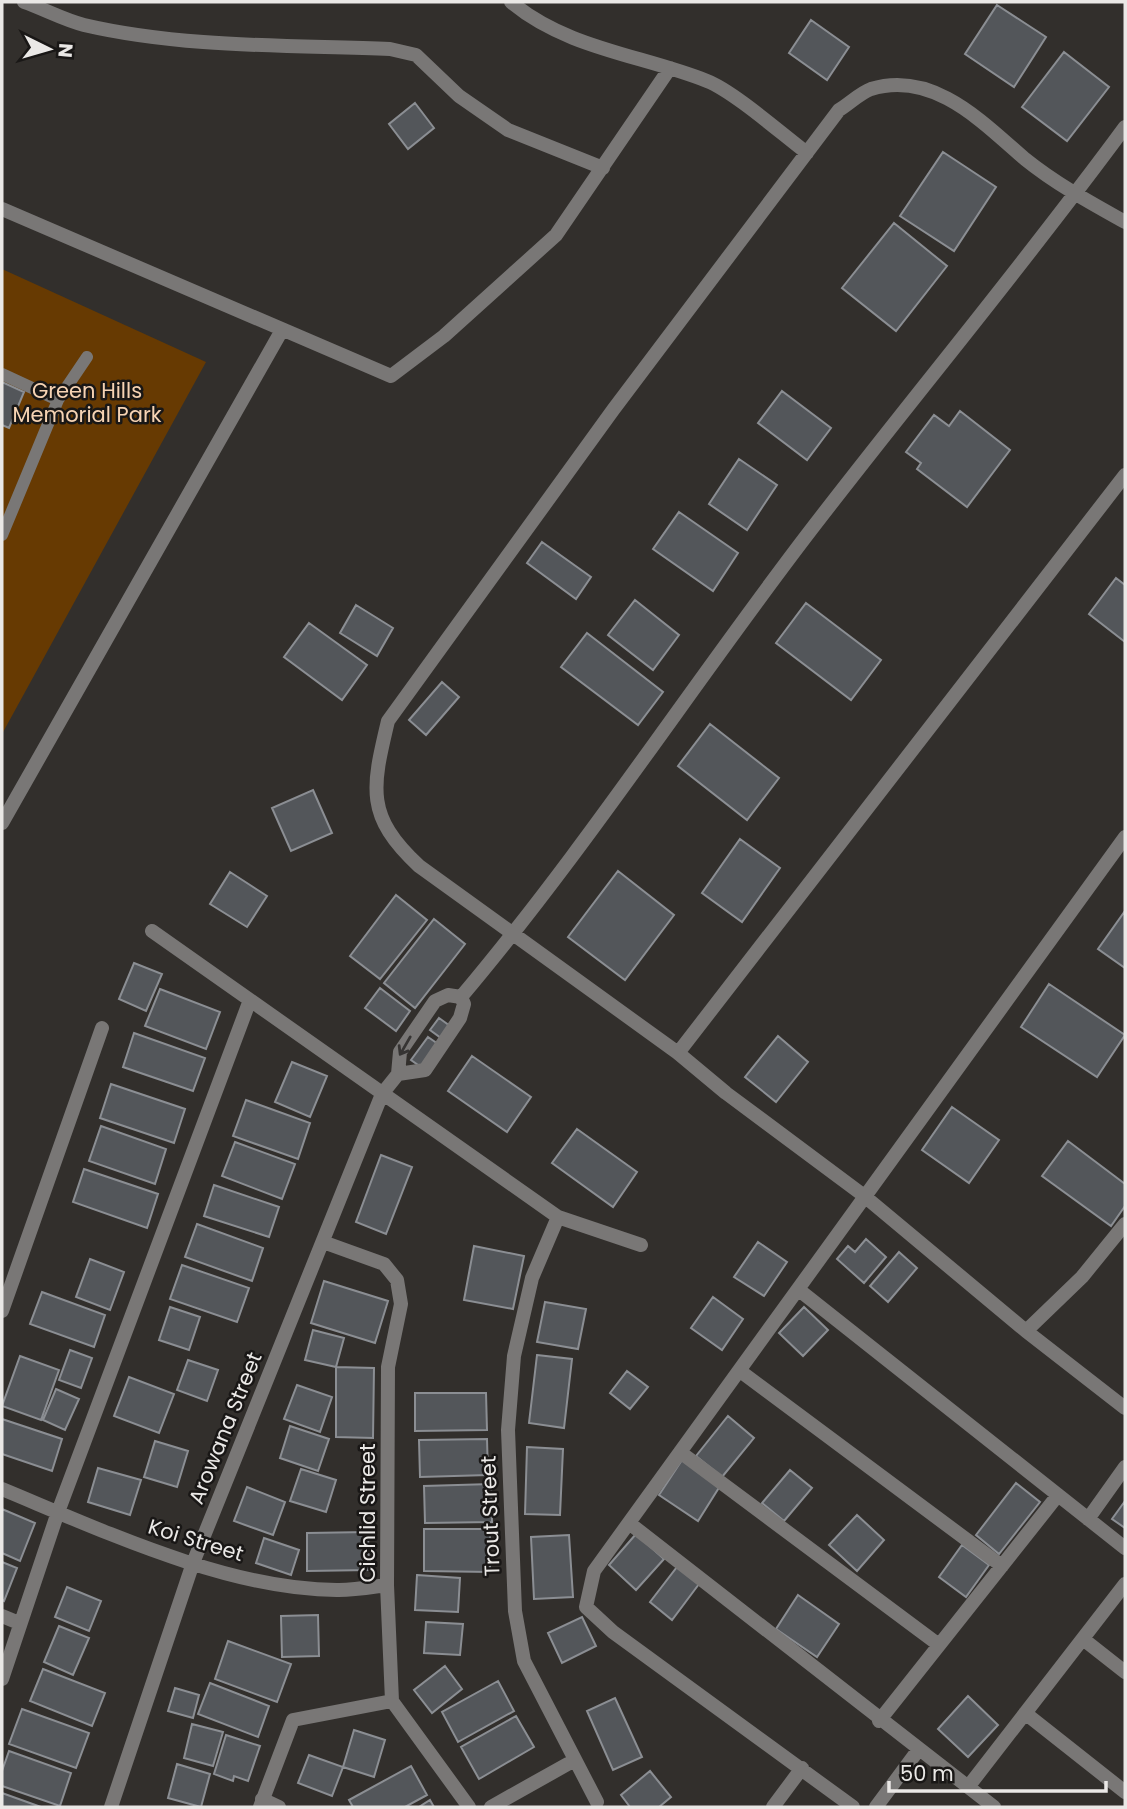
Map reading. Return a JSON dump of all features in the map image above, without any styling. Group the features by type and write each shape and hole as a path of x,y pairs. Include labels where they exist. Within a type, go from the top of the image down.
{"street":[{"path":"24,2 81,24 129,34 220,42 390,49 416,55 459,96 508,130 603,168"},
{"path":"511,2 543,25 581,41 711,82 807,153"},
{"path":"2,209 391,376 444,336 556,235 670,68"},
{"path":"1125,222 1076,194 1026,160 983,120 953,100 898,86 870,90 839,110 613,410 388,721 377,765 377,811 394,843 419,866 516,933 678,1053 726,1093 863,1195 1026,1331 1125,1408"},
{"path":"461,997 516,933 806,536 1076,194 1125,127"},
{"path":"2,823 282,330"},
{"path":"678,1053 1125,475"},
{"path":"853,1807 613,1632 586,1607 594,1571 799,1290 863,1195 1125,837"},
{"path":"152,930 558,1217 641,1245"},
{"path":"448,995 461,997 464,1004 460,1018 425,1070 398,1074 400,1052 435,1001 448,995"},
{"path":"2,1679 58,1512 250,1000"},
{"path":"2,1311 102,1028"},
{"name":"Arowana Street","path":"111,1807 193,1563 382,1094 398,1074"},
{"name":"Trout Street","path":"558,1217 532,1278 514,1356 508,1430 515,1611 524,1661 573,1761 597,1802"},
{"path":"1026,1331 1082,1277 1125,1224"},
{"name":"Cichlid Street","path":"323,1242 384,1264 397,1280 401,1304 388,1367 387,1585 392,1701"},
{"path":"799,1290 1125,1548"},
{"path":"740,1371 1002,1566"},
{"path":"680,1452 939,1645"},
{"path":"1088,1519 1125,1467"},
{"name":"Koi Street","path":"2,1489 125,1540 193,1563 287,1586 340,1590 387,1585"},
{"path":"879,1721 1058,1495"},
{"path":"629,1523 879,1721 995,1807"},
{"path":"968,1787 1125,1584"},
{"path":"2,1616 19,1623"},
{"path":"1083,1639 1125,1672"},
{"path":"279,1807 261,1803 293,1720 392,1701 469,1807"},
{"path":"1025,1713 1125,1792"},
{"path":"876,1807 919,1749"},
{"path":"491,1807 573,1761"},
{"path":"773,1807 802,1768"}],"lane":[{"path":"2,535 58,400 87,357"},
{"path":"2,374 58,400"}],"green space":[{"name":"Green Hills Memorial Park","path":"2,269 206,362 2,734"}],"building":[{"path":"997,5 1046,37 1014,87 965,54"},
{"path":"811,20 849,47 827,80 789,53"},
{"path":"1064,52 1109,87 1067,141 1022,107"},
{"path":"415,103 434,128 408,149 389,124"},
{"path":"943,152 996,187 954,251 900,216"},
{"path":"894,223 947,266 896,331 842,288"},
{"path":"2,382 24,392 9,428 2,425"},
{"path":"782,391 831,428 807,460 758,423"},
{"path":"960,411 1010,450 967,507 917,469 921,463 906,452 934,415 949,426"},
{"path":"739,459 777,485 747,530 709,504"},
{"path":"679,512 738,553 713,591 653,549"},
{"path":"542,542 591,577 576,599 527,563"},
{"path":"1116,578 1125,585 1125,642 1089,614"},
{"path":"635,600 679,635 653,670 608,635"},
{"path":"806,603 881,660 851,700 776,643"},
{"path":"356,605 393,628 377,656 340,633"},
{"path":"309,623 367,665 342,700 284,657"},
{"path":"587,633 663,692 638,725 561,667"},
{"path":"442,682 459,697 426,735 409,720"},
{"path":"710,724 779,778 747,820 678,766"},
{"path":"313,790 332,833 291,851 272,808"},
{"path":"740,839 780,868 742,922 702,893"},
{"path":"618,871 674,915 625,980 568,937"},
{"path":"230,872 267,896 247,927 210,904"},
{"path":"396,895 427,920 380,979 350,956"},
{"path":"1125,911 1125,968 1098,949"},
{"path":"434,919 465,944 415,1008 384,983"},
{"path":"134,963 162,974 146,1011 119,999"},
{"path":"1049,984 1125,1035 1097,1077 1021,1027"},
{"path":"380,988 410,1011 396,1031 365,1008"},
{"path":"160,989 220,1012 206,1049 145,1026"},
{"path":"439,1018 450,1026 441,1038 430,1030"},
{"path":"134,1033 205,1058 193,1091 123,1067"},
{"path":"778,1036 808,1062 776,1102 745,1077"},
{"path":"428,1037 438,1044 421,1067 411,1060"},
{"path":"472,1056 531,1097 507,1132 448,1091"},
{"path":"292,1062 327,1076 310,1117 275,1102"},
{"path":"111,1084 185,1109 174,1143 100,1118"},
{"path":"246,1100 310,1123 298,1159 233,1136"},
{"path":"952,1107 999,1140 969,1183 922,1150"},
{"path":"101,1126 166,1149 155,1184 89,1161"},
{"path":"577,1129 637,1172 613,1207 552,1163"},
{"path":"1068,1141 1125,1184 1125,1206 1111,1226 1042,1176"},
{"path":"235,1142 295,1164 282,1199 222,1176"},
{"path":"381,1155 412,1167 386,1234 356,1222"},
{"path":"84,1169 158,1194 147,1228 73,1202"},
{"path":"214,1185 279,1207 269,1237 204,1216"},
{"path":"197,1224 263,1248 252,1281 185,1257"},
{"path":"866,1239 886,1257 864,1283 837,1259 848,1246 855,1252"},
{"path":"758,1242 787,1262 764,1296 734,1277"},
{"path":"474,1246 524,1256 513,1309 464,1300"},
{"path":"899,1252 917,1268 888,1302 870,1286"},
{"path":"90,1259 124,1272 110,1310 76,1297"},
{"path":"182,1265 249,1288 237,1322 170,1299"},
{"path":"324,1281 388,1301 375,1343 311,1323"},
{"path":"42,1292 105,1315 94,1347 30,1324"},
{"path":"713,1297 743,1319 722,1350 691,1328"},
{"path":"545,1302 586,1309 578,1349 537,1342"},
{"path":"170,1307 200,1317 189,1350 159,1340"},
{"path":"804,1307 828,1330 803,1356 779,1333"},
{"path":"313,1330 344,1338 336,1367 305,1360"},
{"path":"70,1350 92,1358 81,1388 59,1380"},
{"path":"537,1355 572,1359 564,1428 529,1423"},
{"path":"20,1356 59,1370 41,1420 2,1406"},
{"path":"188,1360 218,1370 207,1401 177,1390"},
{"path":"336,1367 374,1368 373,1438 336,1437"},
{"path":"627,1371 648,1387 630,1409 610,1393"},
{"path":"129,1377 174,1394 159,1433 114,1416"},
{"path":"297,1385 332,1397 320,1432 284,1419"},
{"path":"56,1389 79,1399 65,1430 43,1420"},
{"path":"415,1393 486,1393 487,1430 415,1431"},
{"path":"728,1416 754,1438 722,1477 696,1456"},
{"path":"2,1419 62,1439 52,1471 2,1454"},
{"path":"290,1426 329,1439 318,1471 280,1458"},
{"path":"487,1439 488,1475 420,1477 419,1440"},
{"path":"155,1441 188,1451 177,1487 144,1477"},
{"path":"527,1447 563,1449 560,1515 525,1514"},
{"path":"682,1460 720,1486 698,1521 659,1495"},
{"path":"98,1468 141,1480 130,1515 88,1502"},
{"path":"301,1469 336,1480 326,1512 290,1501"},
{"path":"790,1470 812,1488 784,1521 762,1503"},
{"path":"1016,1483 1040,1502 999,1554 976,1535"},
{"path":"491,1484 492,1522 425,1523 424,1486"},
{"path":"247,1487 285,1502 273,1535 234,1521"},
{"path":"1125,1501 1125,1528 1112,1519"},
{"path":"2,1509 35,1523 20,1561 2,1553"},
{"path":"857,1515 884,1540 857,1571 829,1545"},
{"path":"424,1529 490,1529 490,1572 424,1571"},
{"path":"368,1532 369,1570 307,1571 307,1533"},
{"path":"636,1534 664,1559 636,1590 609,1565"},
{"path":"569,1535 573,1597 534,1599 531,1537"},
{"path":"264,1538 299,1550 291,1575 256,1563"},
{"path":"962,1545 989,1565 966,1597 939,1577"},
{"path":"2,1562 17,1568 4,1601 2,1600"},
{"path":"677,1567 699,1584 672,1620 650,1602"},
{"path":"417,1575 460,1578 458,1612 415,1610"},
{"path":"67,1587 101,1601 89,1631 55,1617"},
{"path":"798,1595 839,1624 817,1657 776,1629"},
{"path":"318,1615 319,1656 282,1657 281,1616"},
{"path":"582,1617 596,1646 562,1663 548,1633"},
{"path":"426,1622 463,1624 460,1655 424,1653"},
{"path":"59,1626 89,1638 73,1675 44,1662"},
{"path":"228,1641 291,1664 277,1702 215,1679"},
{"path":"445,1666 462,1689 432,1713 414,1690"},
{"path":"43,1669 105,1693 92,1726 30,1701"},
{"path":"498,1681 514,1711 458,1742 442,1712"},
{"path":"210,1683 269,1706 258,1737 198,1714"},
{"path":"175,1688 199,1695 193,1718 168,1711"},
{"path":"968,1696 998,1725 968,1757 938,1729"},
{"path":"615,1698 642,1757 613,1770 587,1711"},
{"path":"22,1709 89,1733 76,1768 9,1744"},
{"path":"516,1716 534,1747 479,1779 461,1747"},
{"path":"192,1724 223,1732 213,1766 184,1758"},
{"path":"354,1730 385,1740 374,1777 343,1767"},
{"path":"226,1735 260,1746 248,1781 234,1776 233,1781 214,1774"},
{"path":"9,1751 71,1773 60,1806 2,1786 2,1771"},
{"path":"309,1755 343,1767 332,1796 298,1783"},
{"path":"177,1764 210,1774 201,1807 168,1798"},
{"path":"411,1766 427,1795 405,1807 353,1807 349,1800"},
{"path":"650,1771 671,1797 659,1807 630,1807 621,1795"},
{"path":"2,1793 41,1807 2,1807"},
{"path":"430,1800 434,1807 419,1807"}]}
